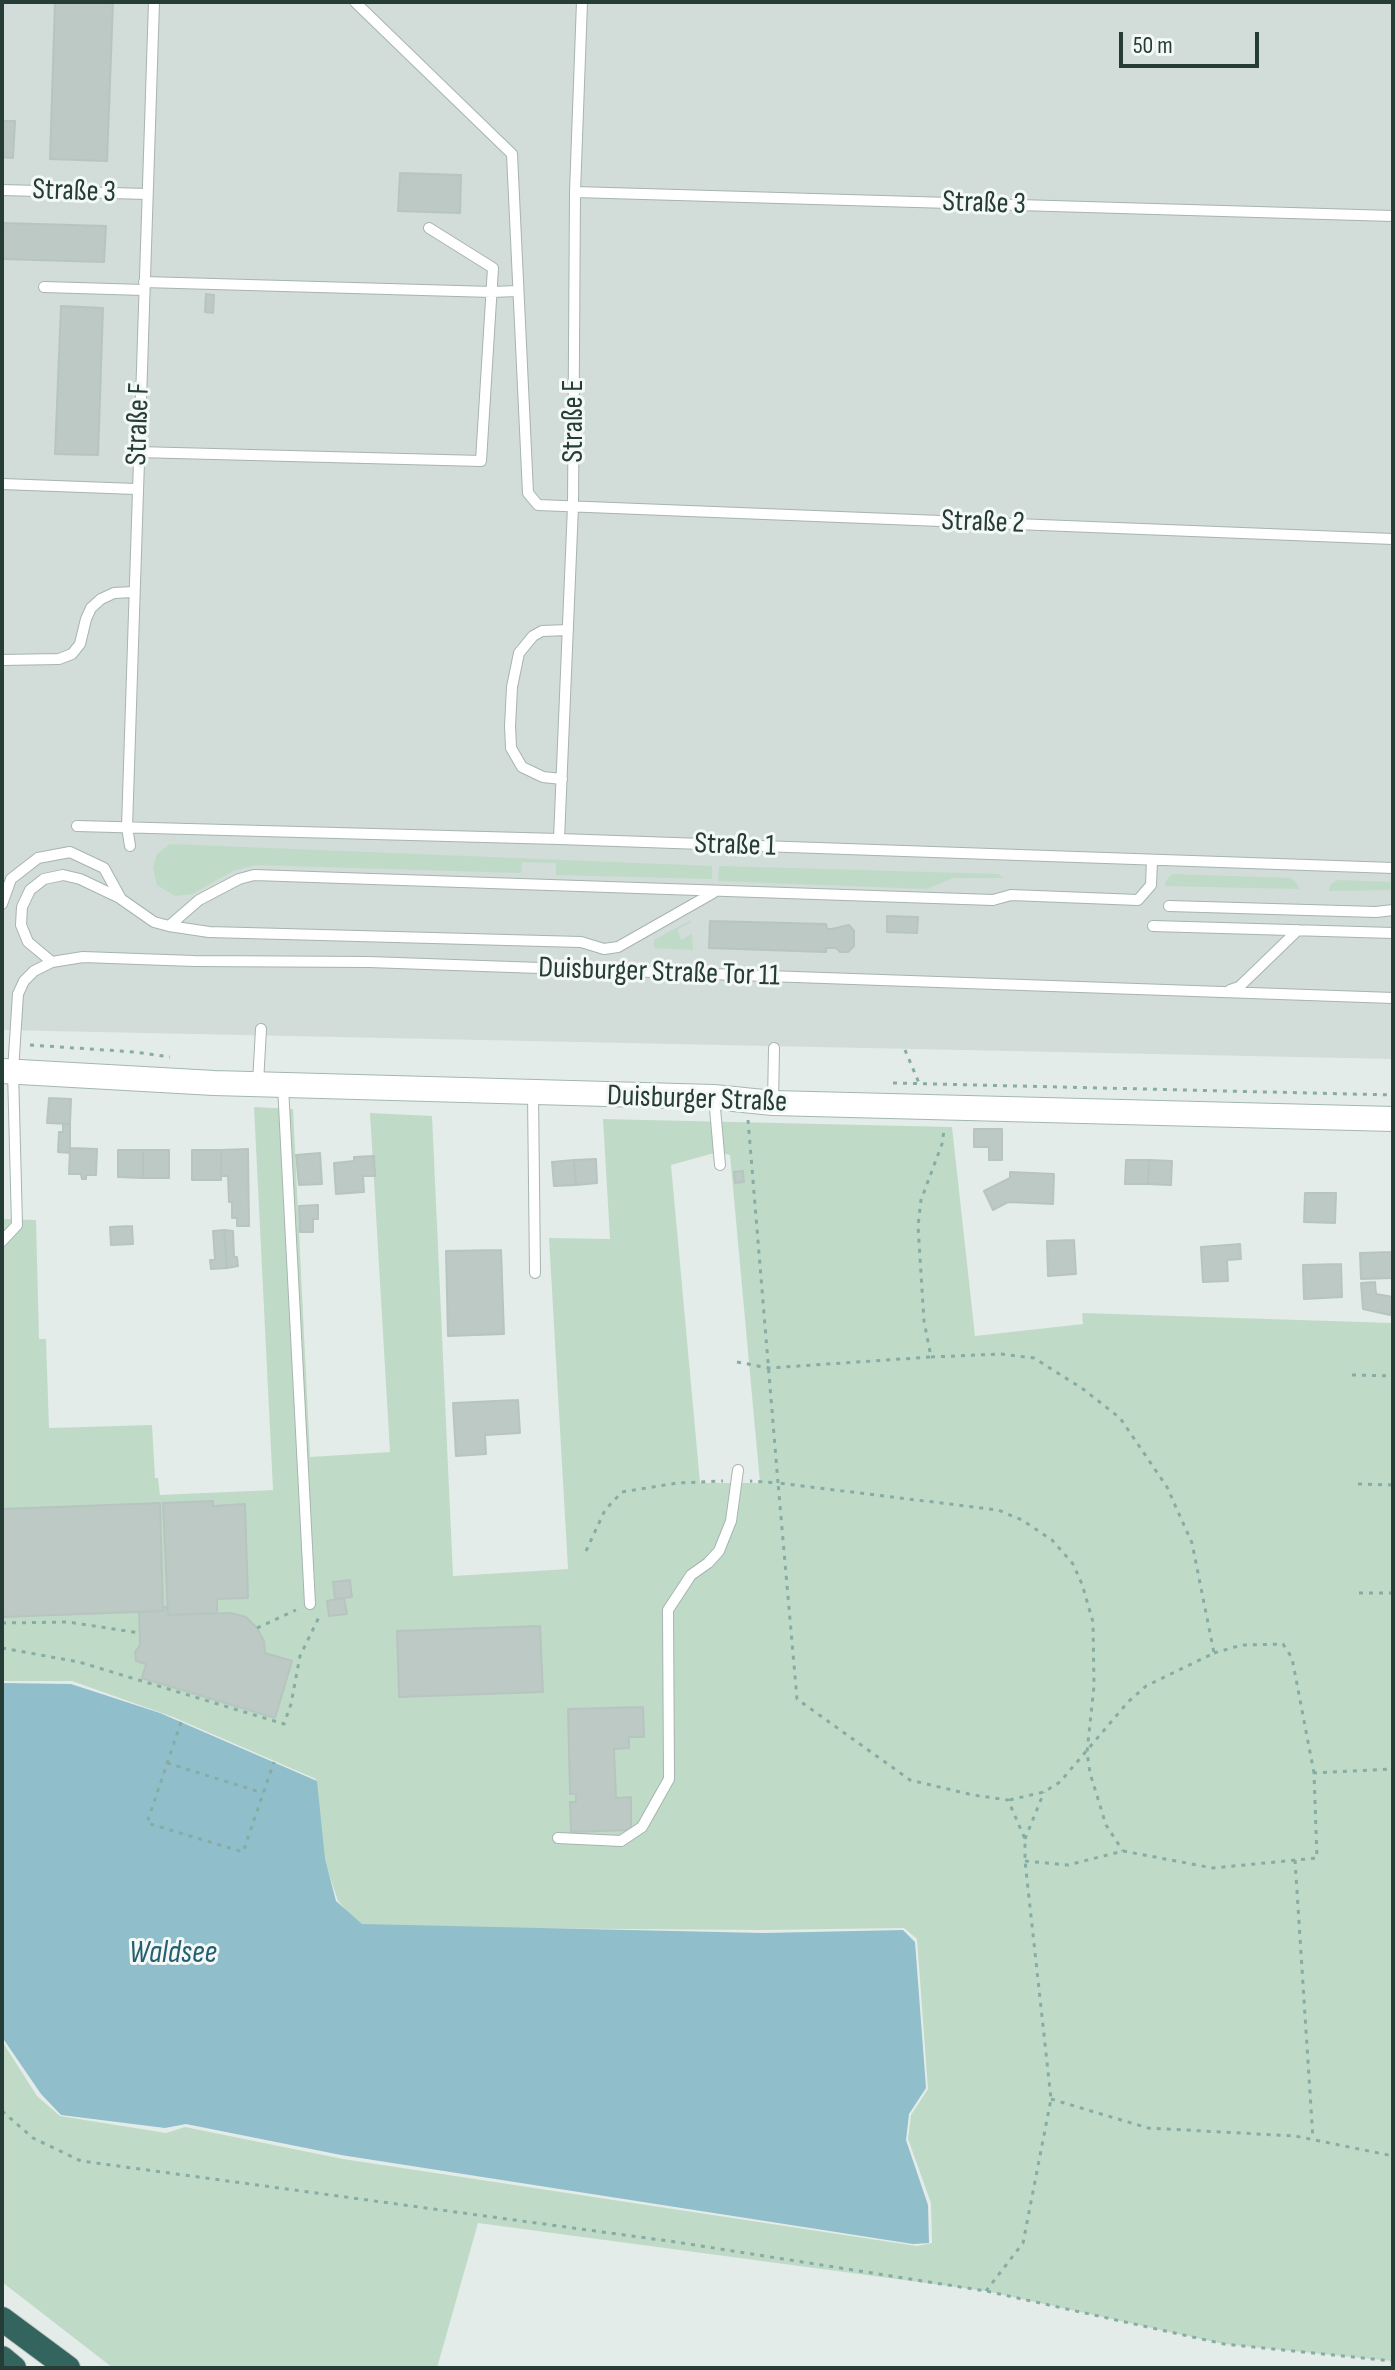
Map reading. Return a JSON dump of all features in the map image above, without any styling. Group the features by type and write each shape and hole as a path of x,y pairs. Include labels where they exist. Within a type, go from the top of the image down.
{"highway":[{"path":"2,2319 68,2368"},
{"path":"2,2358 14,2368"}],"main road":[{"name":"Duisburger Straße","path":"8,1071 258,1085 714,1097 773,1103 1393,1119"}],"lane":[{"name":"Straße F","path":"130,846 127,827 133,592 154,2"},
{"name":"Straße 2","path":"355,2 512,154 528,493 538,505 1393,539"},
{"name":"Straße E","path":"559,839 573,506 575,192 582,2"},
{"name":"Straße 3","path":"2,190 147,194"},
{"name":"Straße 3","path":"575,192 1393,216"},
{"path":"137,452 481,461 493,268 429,228"},
{"path":"44,287 517,291"},
{"path":"2,484 136,489"},
{"path":"2,660 59,659 72,654 80,644 91,608 114,593 133,592"},
{"path":"562,779 543,777 522,767 511,748 510,726 512,687 519,653 533,636 542,631 568,630"},
{"name":"Straße 1","path":"77,826 1393,868"},
{"path":"2,904 11,879 38,858 70,852 104,868 121,899"},
{"path":"169,926 199,900 239,879 254,875 993,900 1011,895 1138,900 1151,885 1152,860"},
{"path":"2,1241 17,1225 8,1071 18,994 24,981 34,971 52,962 28,942 21,925 22,907 30,890 44,879 63,875 80,879 121,899 154,922 209,932 581,942 604,949 618,947 715,892"},
{"path":"1169,906 1393,910"},
{"path":"1153,926 1393,933"},
{"path":"1224,992 1239,987 1298,930"},
{"name":"Duisburger Straße Tor 11","path":"52,962 83,957 369,962 1393,998"},
{"path":"258,1085 261,1029"},
{"path":"773,1103 774,1048"},
{"path":"283,1086 310,1604"},
{"path":"533,1094 535,1273"},
{"path":"714,1097 720,1165"},
{"path":"558,1838 621,1841 642,1827 669,1779 668,1610 691,1575 719,1551 731,1521 738,1475"}],"path":[{"path":"905,1050 919,1083"},
{"path":"747,1117 797,1699 910,1780 1008,1800 1044,1792 1060,1782 1128,1702 1146,1686 1214,1653 1242,1645 1283,1644 1292,1658 1314,1773 1317,1858 1213,1868 1123,1851 1068,1865 1025,1861"},
{"path":"931,1357 924,1321 918,1226 921,1200 942,1144 945,1123"},
{"path":"737,1362 769,1368 1001,1354 1034,1358 1083,1389 1120,1418 1167,1487 1192,1543 1214,1653"},
{"path":"1352,1375 1393,1376"},
{"path":"586,1551 605,1510 622,1492 738,1475 778,1483 998,1510 1022,1520 1052,1540 1073,1564 1082,1584 1093,1622 1094,1686 1087,1752 1090,1773 1106,1825 1123,1851"},
{"path":"1358,1484 1393,1485"},
{"path":"1359,1593 1393,1593"},
{"path":"2,1648 79,1662 284,1724 300,1656 320,1615 310,1604 257,1628"},
{"path":"2,1623 68,1622 140,1633"},
{"path":"181,1722 147,1823 243,1852 274,1762"},
{"path":"167,1763 263,1793"},
{"path":"1314,1773 1393,1769"},
{"path":"986,2291 1023,2243 1051,2099 1025,1861 1025,1839 1044,1792"},
{"path":"1008,1800 1025,1839"},
{"path":"1295,1860 1313,2139"},
{"path":"1051,2099 1148,2128 1295,2136 1393,2156"},
{"path":"2,2111 33,2138 81,2161 676,2242 986,2291 1224,2344 1393,2361"}],"shaded area":[{"path":"2,2 1393,2 1393,1059 2,1030"}],"green space":[{"path":"170,844 712,866 712,879 556,875 556,863 522,862 521,873 256,865 233,871 192,894 175,896 157,885 153,867 157,854"},
{"path":"719,866 998,874 1003,878 953,878 927,889 718,881"},
{"path":"1172,874 1290,878 1299,889 1165,886"},
{"path":"1338,880 1393,882 1393,890 1329,891 1331,884"},
{"path":"691,920 677,930 681,940 692,934 693,950 654,948 654,940"},
{"path":"254,1107 293,1109 310,1457 390,1452 370,1113 432,1116 453,1576 568,1569 549,1238 610,1239 603,1119 952,1127 975,1336 1083,1324 1082,1313 1393,1323 1393,2361 1224,2344 986,2291 478,2223 437,2368 113,2368 2,2282 2,2041 37,2096 60,2116 166,2133 185,2127 343,2159 917,2246 932,2243 931,2203 908,2139 911,2115 928,2089 917,1939 904,1928 361,1927 338,1901 324,1859 316,1779 173,1717 72,1681 2,1681 2,1219 36,1220 39,1339 46,1339 49,1428 152,1425 155,1478 158,1478 160,1495 273,1490","holes":["718,1152 730,1155 760,1483 700,1483 671,1165"]}],"water":[{"name":"Waldsee","path":"2,1683 71,1684 160,1713 317,1781 325,1859 336,1901 362,1924 763,1933 903,1930 915,1942 926,2088 909,2114 906,2140 928,2205 929,2243 913,2244 341,2155 186,2124 165,2128 61,2115 41,2094 2,2037"}],"building":[{"path":"55,2 113,2 107,161 50,159"},
{"path":"2,121 15,121 13,158 2,157"},
{"path":"400,173 461,175 460,213 398,211"},
{"path":"2,223 106,226 104,262 2,259"},
{"path":"206,294 214,295 213,313 205,312"},
{"path":"61,306 103,308 98,455 55,454"},
{"path":"887,916 918,917 917,933 887,932"},
{"path":"710,921 826,924 827,929 849,925 854,931 854,946 848,952 840,952 836,948 826,948 826,952 709,948"},
{"path":"49,1098 71,1099 70,1124 47,1123"},
{"path":"63,1124 70,1124 70,1153 58,1152 59,1132 63,1132"},
{"path":"974,1129 1002,1129 1002,1160 989,1160 989,1147 974,1147"},
{"path":"70,1148 97,1149 96,1175 86,1175 86,1179 82,1179 81,1174 69,1174"},
{"path":"248,1149 249,1226 237,1226 237,1218 232,1218 232,1202 229,1202 228,1176 221,1176 221,1150"},
{"path":"118,1150 143,1150 143,1178 118,1177"},
{"path":"143,1150 169,1150 169,1178 143,1178"},
{"path":"192,1150 221,1150 221,1180 192,1180"},
{"path":"320,1153 322,1184 299,1185 296,1155"},
{"path":"374,1156 375,1176 363,1176 364,1192 336,1194 334,1163 354,1161 354,1157"},
{"path":"596,1159 597,1183 576,1185 574,1160"},
{"path":"574,1160 576,1185 554,1186 552,1162"},
{"path":"1126,1160 1149,1160 1148,1184 1125,1184"},
{"path":"1149,1160 1172,1161 1171,1185 1148,1184"},
{"path":"743,1171 744,1182 735,1183 734,1172"},
{"path":"1010,1172 1054,1174 1053,1204 1008,1202 993,1210 984,1191 1010,1178"},
{"path":"1305,1193 1336,1193 1335,1223 1304,1222"},
{"path":"318,1205 318,1219 313,1219 313,1232 300,1232 299,1206"},
{"path":"132,1226 133,1244 111,1245 110,1227"},
{"path":"224,1230 233,1231 234,1257 237,1257 238,1266 227,1268"},
{"path":"224,1230 227,1268 211,1269 210,1260 215,1260 213,1231"},
{"path":"1074,1240 1076,1274 1048,1276 1047,1241"},
{"path":"1240,1244 1241,1259 1227,1260 1228,1281 1203,1282 1201,1247"},
{"path":"501,1250 504,1334 448,1336 446,1251"},
{"path":"1392,1252 1393,1278 1361,1279 1360,1253"},
{"path":"1341,1264 1342,1297 1304,1299 1303,1265"},
{"path":"1375,1282 1376,1294 1393,1297 1390,1315 1363,1309 1361,1283"},
{"path":"518,1400 520,1433 485,1435 486,1454 456,1456 453,1403"},
{"path":"213,1501 213,1506 245,1504 248,1598 217,1599 217,1613 168,1615 163,1503"},
{"path":"160,1503 163,1611 2,1617 2,1509"},
{"path":"350,1580 352,1597 335,1599 333,1582"},
{"path":"344,1598 347,1614 329,1616 327,1601"},
{"path":"163,1607 167,1607 168,1615 231,1613 246,1617 264,1641 265,1653 292,1661 275,1718 142,1678 146,1664 136,1661 135,1652 140,1645 139,1612 163,1611"},
{"path":"540,1626 543,1692 399,1697 397,1631"},
{"path":"643,1707 644,1737 629,1737 629,1748 614,1749 616,1798 631,1797 631,1830 571,1832 570,1802 576,1802 576,1794 570,1794 568,1709"}]}
